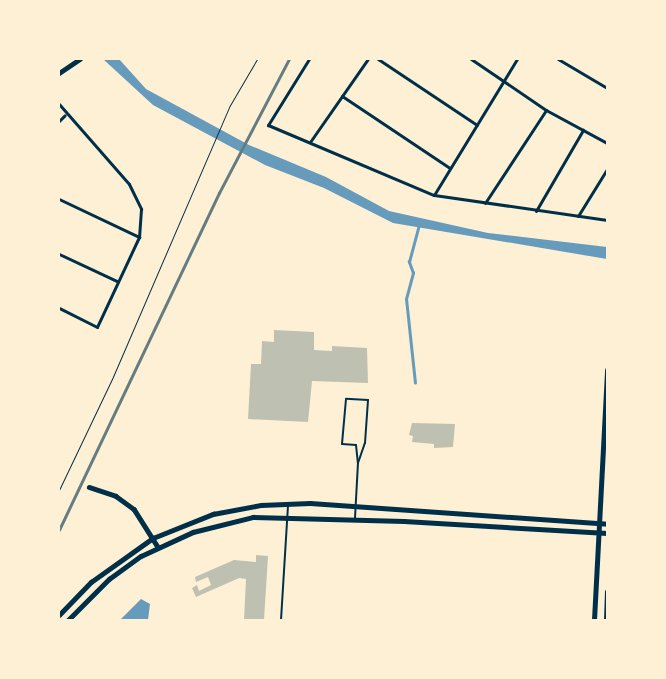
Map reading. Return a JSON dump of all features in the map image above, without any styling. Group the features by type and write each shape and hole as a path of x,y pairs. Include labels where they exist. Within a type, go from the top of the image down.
{"street":[{"path":"59,73 80,59"},
{"path":"309,59 268,125 434,195 536,212 607,220"},
{"path":"310,142 368,59"},
{"path":"378,59 477,125"},
{"path":"471,59 546,110 607,143"},
{"path":"434,195 517,59"},
{"path":"558,59 607,88"},
{"path":"342,96 450,168"},
{"path":"59,104 65,115 128,184 141,208 139,237 97,326 59,308"},
{"path":"485,203 546,110"},
{"path":"59,121 65,115"},
{"path":"536,212 582,130"},
{"path":"578,216 607,169"},
{"path":"59,199 139,237"},
{"path":"59,254 117,281"},
{"path":"594,620 607,370"},
{"path":"89,487 128,504 158,547"},
{"path":"59,615 91,582 153,538 213,514 261,504 288,503 356,506 607,524"},
{"path":"68,620 123,567 158,547 193,532 237,520 287,517 607,534"},
{"path":"606,620 607,592"}],"lane":[{"path":"355,521 358,463 356,445 342,444 346,399 368,400 365,443 358,463"},
{"path":"281,620 288,503"}],"path":[{"path":"59,490 112,379 229,107 257,59"}],"water":[{"path":"103,59 119,59 146,89 249,145 326,177 389,211 488,233 607,247 607,259 393,223 324,188 265,165 153,105"},
{"path":"141,599 150,604 148,620 120,620"}],"building":[{"path":"274,330 314,332 314,350 332,351 332,346 367,348 368,383 312,381 308,422 248,419 251,364 261,364 262,341 274,342"},
{"path":"412,423 455,424 453,447 434,448 434,444 412,442 413,436 409,435"},
{"path":"256,555 268,556 264,620 244,620 246,579 239,578 196,597 192,588 197,585 199,591 211,585 208,577 196,582 195,577 234,560 256,562"}],"waterway":[{"path":"415,383 406,299 413,273 409,262 419,225"}],"railway":[{"path":"59,530 219,193 289,59"}]}
